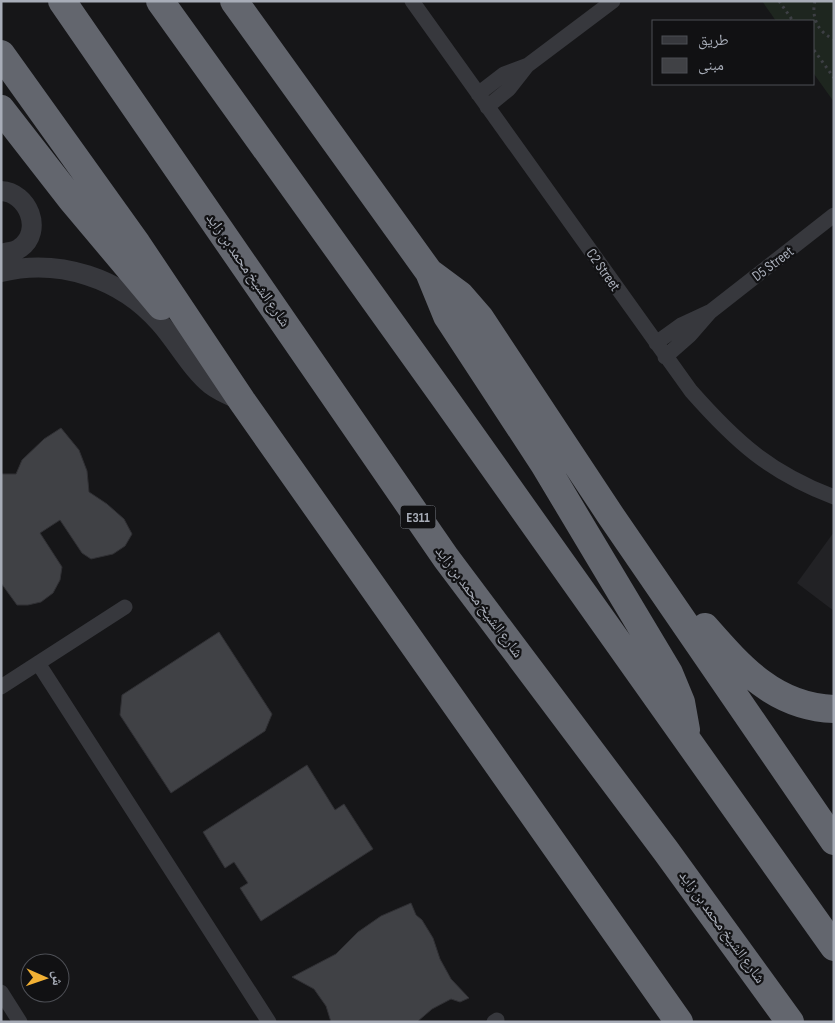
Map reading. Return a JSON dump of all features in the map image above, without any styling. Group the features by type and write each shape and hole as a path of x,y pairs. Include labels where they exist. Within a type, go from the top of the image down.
{"highway":[{"name":"شارع الشيخ محمد بن زايد","path":"62,1 446,558 666,851 790,1022"},
{"path":"160,1 834,947"},
{"path":"234,1 429,272 448,316 544,464 669,673 681,702 689,743"},
{"path":"1,54 138,244 242,401 679,1022"},
{"path":"1,109 120,258 166,311 216,361"},
{"path":"429,272 460,295 480,318 611,516 834,841"},
{"path":"611,516 743,670 762,686 784,698 808,706 834,709"}],"street":[{"name":"C2 Street","path":"412,1 691,391 741,445 770,466 802,484 834,497"},
{"path":"487,107 509,89 528,65 613,1"},
{"path":"478,94 504,74 528,65"},
{"path":"1,191 12,193 24,203 31,218 32,226 26,242 20,248 1,254"},
{"name":"D5 Street","path":"665,357 686,339 710,312 834,215"},
{"path":"1,272 42,267 66,270 98,278 113,286 130,296 160,322 207,382 242,401"},
{"name":"D5 Street","path":"656,344 686,322 710,312"},
{"path":"1,688 125,607"},
{"path":"38,664 270,1022"},
{"path":"1,992 20,1022"}],"path":[{"path":"779,1 792,20"},
{"path":"815,1 816,24 824,34 834,39"},
{"path":"815,51 834,78"}],"shaded area":[{"path":"762,1 834,1 834,102 815,75 815,20 775,20"},
{"path":"834,532 834,611 797,583"}],"building":[{"path":"61,428 79,450 87,471 89,492 124,519 132,534 125,546 113,554 91,559 82,553 60,520 40,533 62,567 60,580 53,593 41,602 17,605 1,583 1,474 16,474 22,460 44,439"},
{"path":"219,632 272,714 265,731 171,793 120,715 122,695"},
{"path":"307,765 335,810 344,804 373,849 261,921 240,888 248,883 234,862 225,868 203,832"},
{"path":"411,903 416,915 422,920 433,938 440,959 451,979 469,998 460,1002 451,999 432,1009 417,1022 331,1022 326,1006 314,989 292,977 336,954 358,932 381,916"}]}
